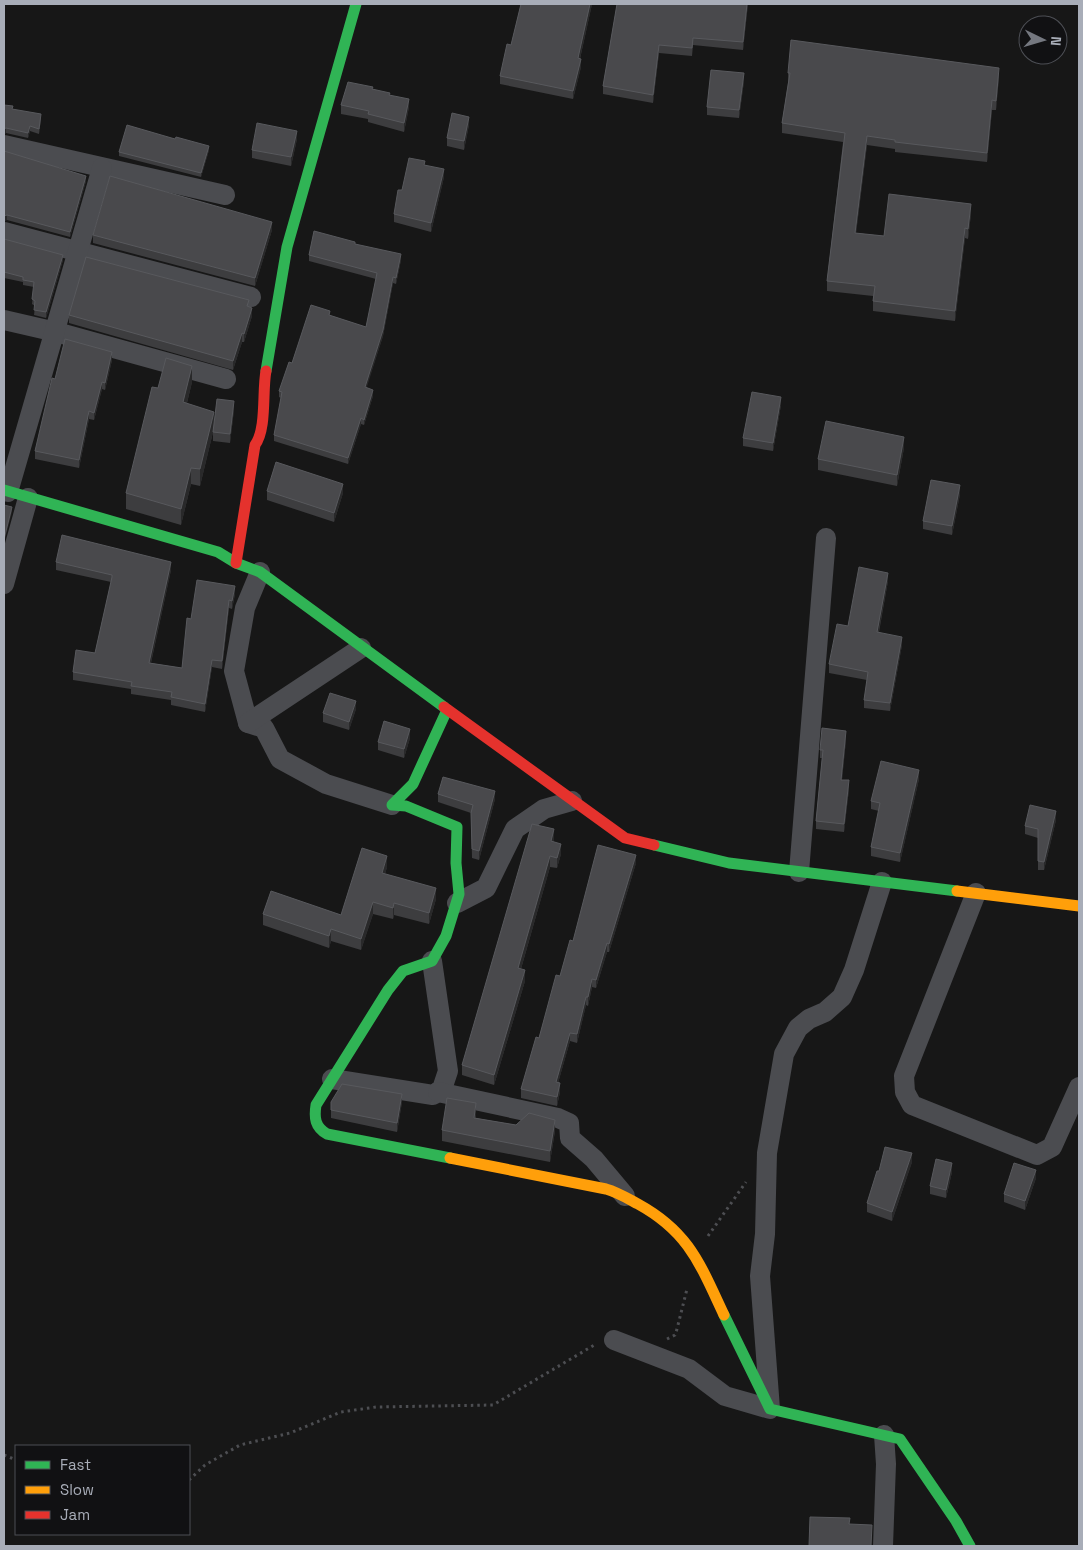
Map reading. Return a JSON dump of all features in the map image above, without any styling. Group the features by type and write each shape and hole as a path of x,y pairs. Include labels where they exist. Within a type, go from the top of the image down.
{"street":[{"path":"236,563 255,445 258,441 262,421 265,376 288,247 356,4"},
{"path":"4,145 224,195"},
{"path":"102,168 77,251 56,332 6,491 218,552 236,563 260,572 361,648 625,838 729,863 1079,906"},
{"path":"4,232 251,297"},
{"path":"4,320 56,332 226,379"},
{"path":"4,584 28,498"},
{"path":"799,872 826,538"},
{"path":"248,722 234,671 245,608 260,572"},
{"path":"248,722 361,648"},
{"path":"392,805 413,784 447,710"},
{"path":"248,722 264,728 280,759 326,784 392,805 406,806 457,827 456,863 459,894 446,936 432,961 448,1071 442,1089 433,1095 332,1079"},
{"path":"456,903 486,888 515,828 544,808 572,800"},
{"path":"770,1409 760,1276 765,1234 767,1153 784,1054 798,1028 809,1019 825,1012 842,997 854,970 882,882"},
{"path":"976,893 904,1076 904,1092 912,1105 1037,1155 1052,1147 1079,1087"},
{"path":"432,961 403,972 388,990 316,1105 315,1125 320,1131 327,1134 606,1189 658,1214 672,1226 695,1254 770,1409"},
{"path":"438,1092 558,1118 569,1123 570,1138 594,1159 627,1198"},
{"path":"614,1340 690,1369 724,1396 770,1409 900,1439 956,1521 970,1546"},
{"path":"884,1435 886,1464 884,1546"}],"path":[{"path":"664,1340 674,1335 677,1329 695,1254 767,1153"},
{"path":"190,1479 205,1465 240,1446 290,1434 341,1412 376,1406 493,1405 597,1343 614,1340"}],"building":[{"path":"521,4 590,4 578,58 581,59 573,91 500,76 507,44 511,45"},
{"path":"617,4 747,4 743,42 693,38 692,48 659,45 653,95 603,86"},
{"path":"791,40 999,68 996,101 992,100 987,153 895,142 895,140 867,136 855,233 884,236 889,194 971,204 968,229 965,228 955,311 873,301 875,286 827,281 845,133 782,123 790,73 788,73"},
{"path":"711,70 744,73 739,110 707,107"},
{"path":"348,82 373,87 372,89 390,93 389,95 409,99 404,123 368,114 369,111 341,105"},
{"path":"4,105 13,106 12,109 41,114 39,129 30,126 28,133 4,129"},
{"path":"452,113 469,117 464,141 447,138"},
{"path":"257,123 297,131 291,157 252,150"},
{"path":"127,125 175,139 176,137 209,146 201,173 119,152"},
{"path":"4,151 86,176 70,232 7,215 4,216"},
{"path":"409,158 425,161 424,165 444,169 431,223 394,214 398,190 402,190"},
{"path":"110,176 272,222 255,278 93,235"},
{"path":"314,231 355,242 355,244 401,254 396,278 393,277 383,330 365,387 373,390 364,420 361,418 348,458 274,435 282,392 279,391 289,362 292,363 311,305 330,311 329,315 366,327 377,273 309,255"},
{"path":"4,239 63,255 46,312 34,310 35,301 32,299 34,282 23,280 23,277 4,272"},
{"path":"86,257 249,300 247,306 252,308 233,361 69,315"},
{"path":"65,339 112,352 105,383 102,382 94,413 89,411 79,460 35,451 52,378 55,379"},
{"path":"166,358 192,366 183,402 214,412 200,469 191,468 181,509 126,493 152,387 158,388"},
{"path":"752,392 781,397 773,443 743,438"},
{"path":"217,399 234,401 230,434 213,432"},
{"path":"826,421 904,437 897,475 818,459"},
{"path":"276,462 343,484 334,513 267,491"},
{"path":"931,480 960,485 952,526 923,521"},
{"path":"4,505 12,507 4,539"},
{"path":"62,535 171,562 149,663 182,668 187,618 191,619 197,580 235,586 232,601 229,600 222,661 212,660 205,704 171,697 172,692 131,686 132,682 73,672 76,650 95,653 112,575 56,562"},
{"path":"859,567 888,573 877,632 902,637 890,703 864,700 868,672 829,664 837,624 848,626"},
{"path":"330,693 356,701 349,722 323,713"},
{"path":"384,721 410,729 404,749 378,742"},
{"path":"822,728 846,731 841,780 849,780 844,824 816,821 823,750 820,750"},
{"path":"881,761 919,770 900,853 871,847 880,803 871,801"},
{"path":"443,777 495,791 479,851 472,849 471,813 473,805 438,794"},
{"path":"1030,805 1056,811 1044,862 1038,861 1038,829 1025,826"},
{"path":"532,824 554,829 551,841 561,844 557,858 550,856 518,968 525,970 494,1075 462,1065"},
{"path":"598,845 636,855 609,944 607,943 596,980 592,979 577,1034 570,1033 556,1082 560,1083 557,1097 521,1089 536,1037 539,1038 556,975 560,976 570,940 573,941"},
{"path":"362,848 387,856 382,873 436,888 429,913 394,903 393,908 373,902 361,939 331,929 329,936 263,914 271,891 341,915"},
{"path":"342,1084 402,1094 397,1123 331,1110 331,1102"},
{"path":"447,1098 476,1103 474,1118 516,1125 529,1113 555,1120 550,1151 442,1130"},
{"path":"885,1147 912,1153 892,1212 867,1203 877,1171 879,1171"},
{"path":"936,1159 952,1163 946,1190 930,1186"},
{"path":"1014,1163 1036,1170 1025,1201 1004,1194"},
{"path":"810,1517 850,1518 849,1524 872,1525 871,1546 809,1546"}],"traffic: fast":[{"path":"266,371 287,247 356,4"},
{"path":"4,490 218,552 236,563 260,572 444,707"},
{"path":"447,710 413,784 392,805 406,806 457,827 456,863 459,894 446,936 432,961 403,971 388,990 316,1105 315,1114 316,1122 327,1134 450,1158"},
{"path":"654,845 729,863 957,891"},
{"path":"724,1315 770,1409 900,1439 956,1521 970,1546"}],"traffic: slow":[{"path":"957,891 1079,906"},
{"path":"450,1158 606,1189 638,1204 670,1226 681,1238 700,1265 724,1315"}],"traffic: jam":[{"path":"236,563 255,445 259,438 263,420 266,371"},
{"path":"444,707 625,838 654,845"}]}
